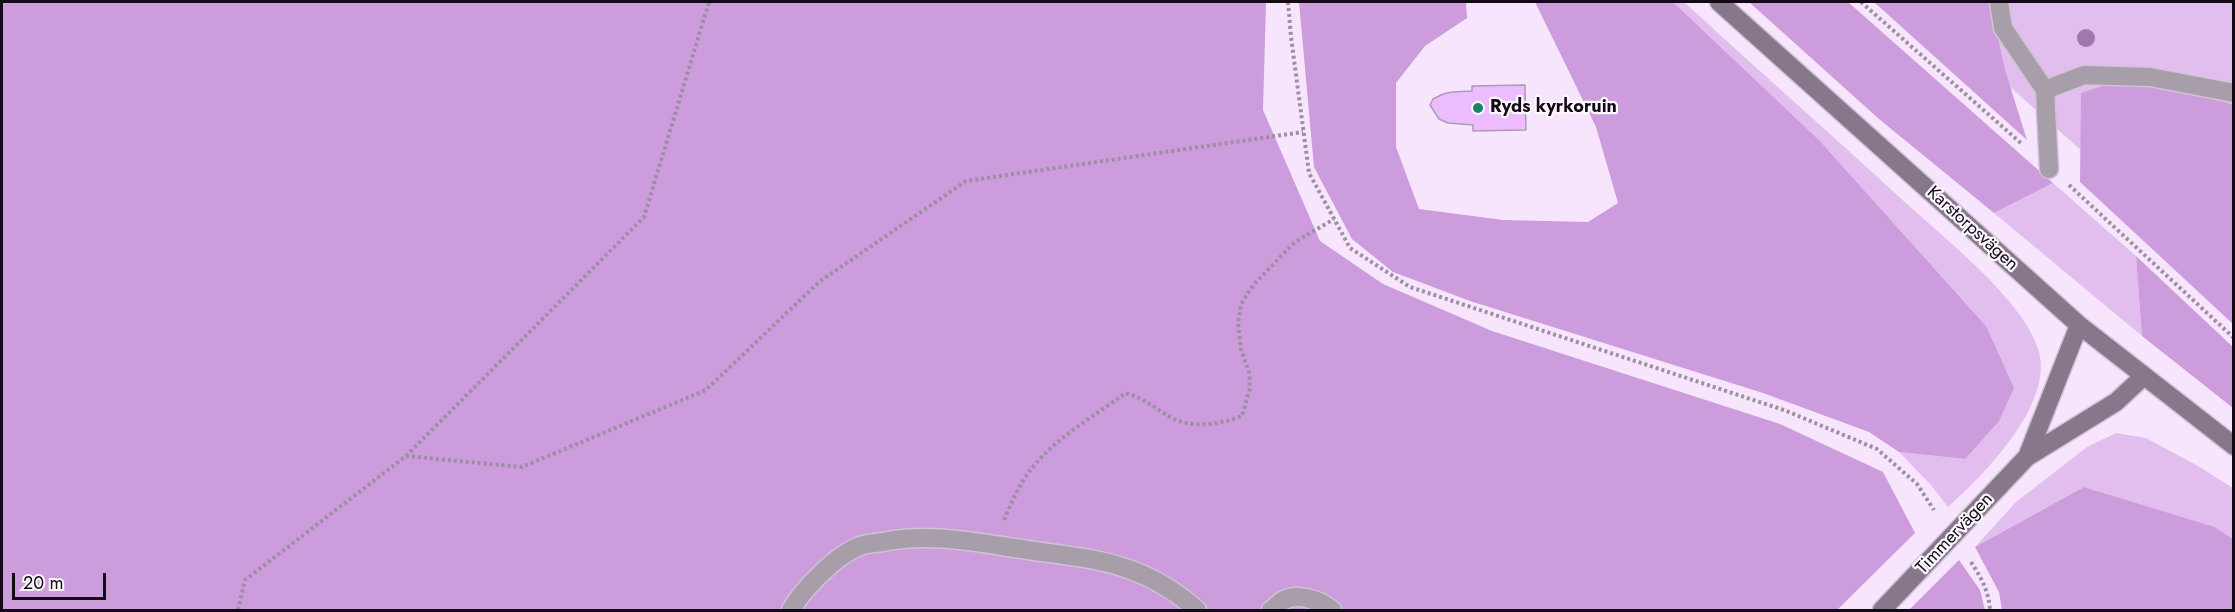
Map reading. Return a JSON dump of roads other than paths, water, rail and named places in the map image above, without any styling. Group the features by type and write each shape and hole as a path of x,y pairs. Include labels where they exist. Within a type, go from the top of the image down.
{"main road":[{"name":"Karstorpsvägen","path":"1719,2 2079,325 2234,446"},
{"name":"Timmervägen","path":"2027,457 2079,325"},
{"name":"Timmervägen","path":"1882,610 2027,457 2116,402 2144,376"}],"street":[{"path":"1999,2 2003,28 2045,90 2049,169"},
{"path":"2045,90 2084,75 2150,77 2234,93"},
{"path":"791,610 799,596 827,570 860,546 896,539 932,537 962,538 1084,558 1130,569 1160,583 1197,610"},
{"path":"1271,610 1283,600 1297,598 1315,599 1332,610"}],"place":[{"name":"Ryds kyrkoruin","path":"1478,108"}]}
